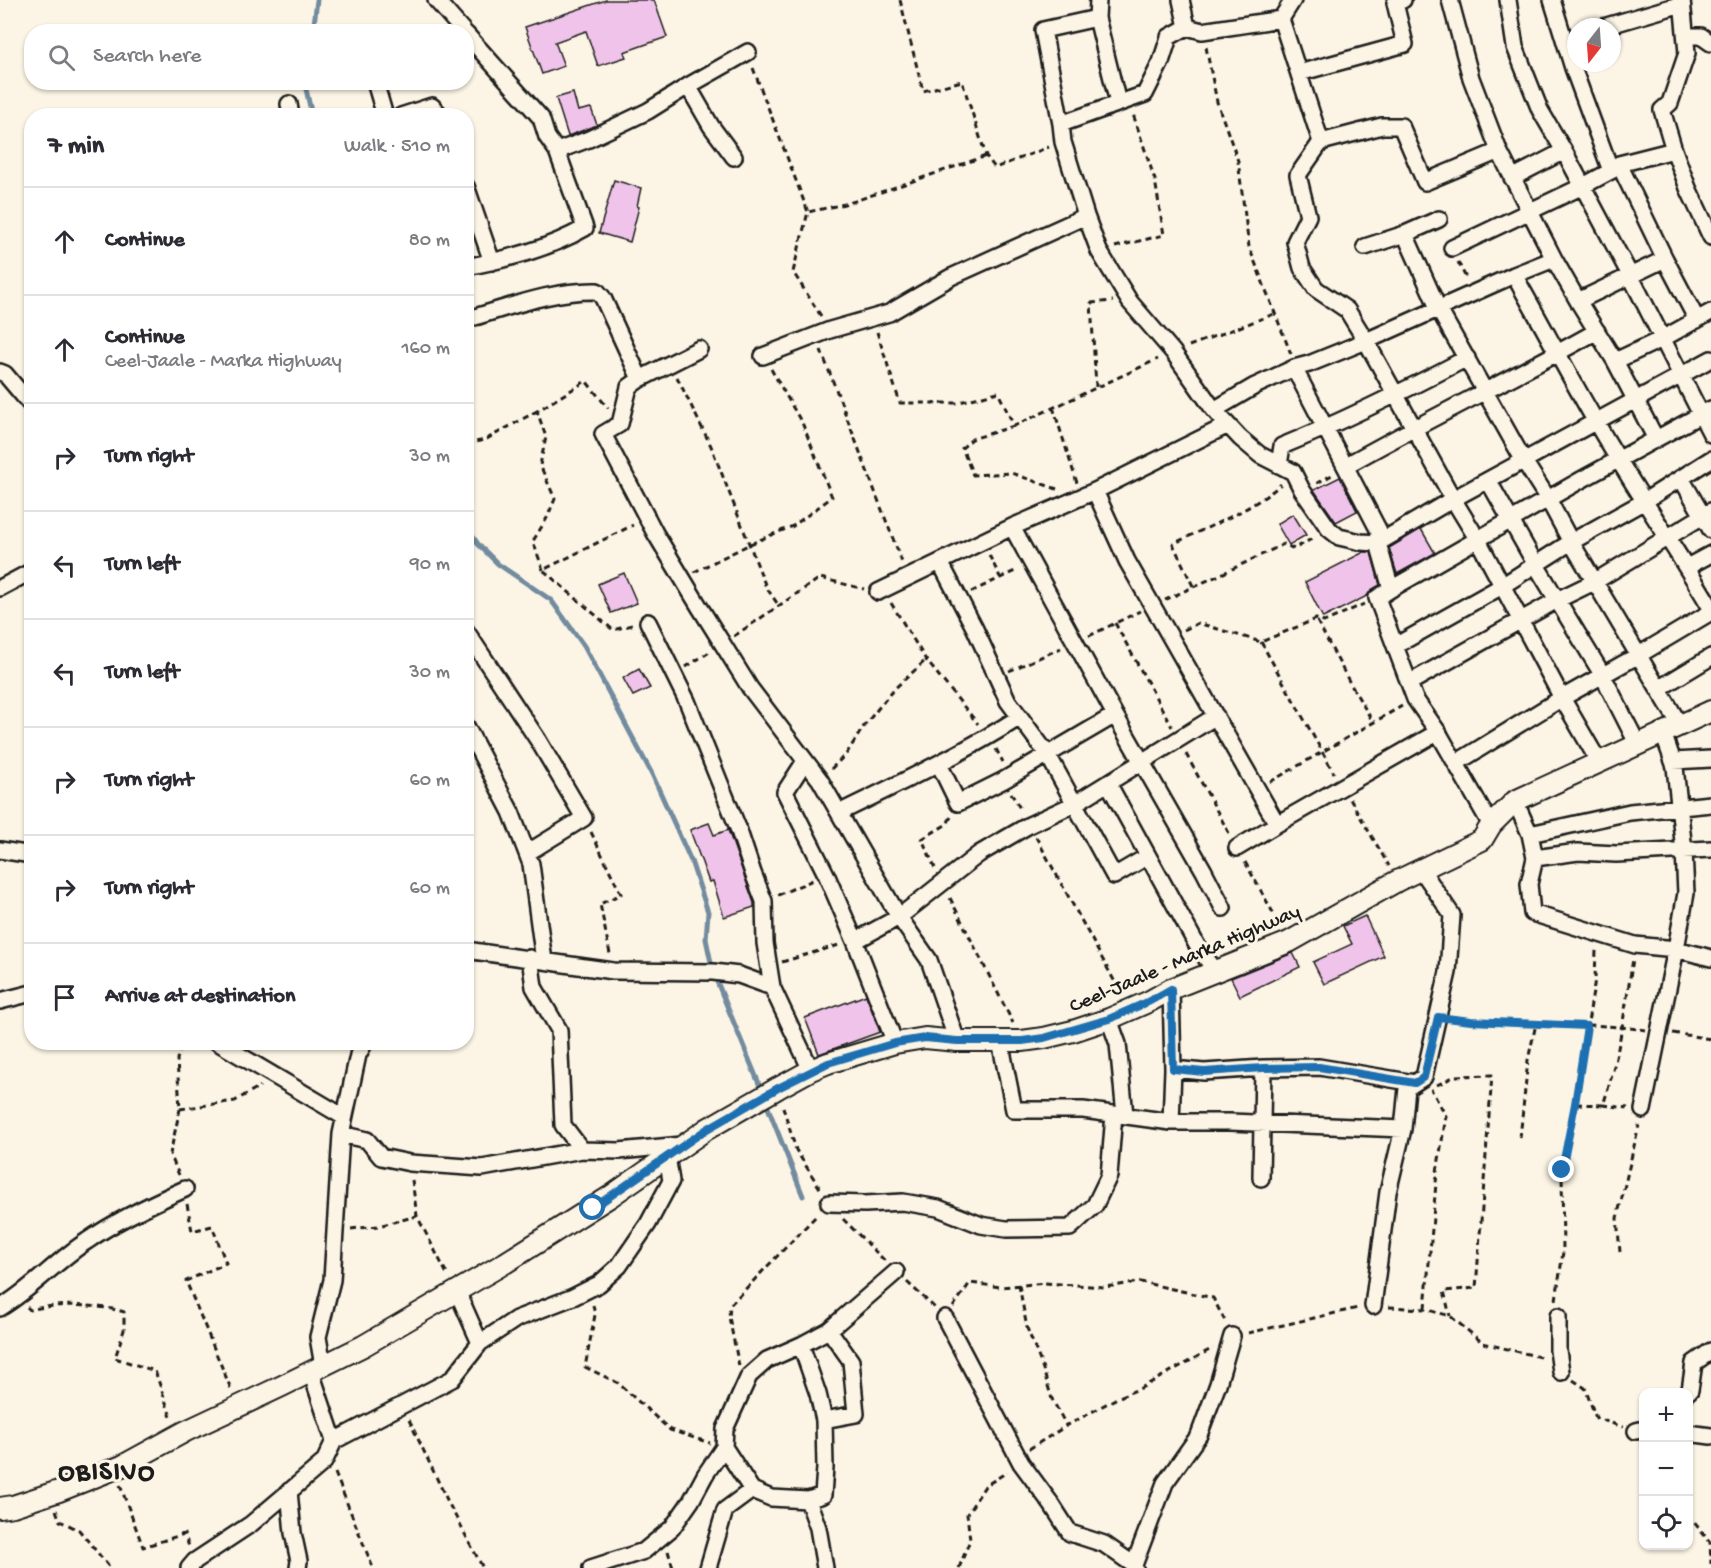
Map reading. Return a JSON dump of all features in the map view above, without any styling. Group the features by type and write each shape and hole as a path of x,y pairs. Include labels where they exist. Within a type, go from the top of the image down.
{"street":[{"path":"436,0 457,24"},
{"path":"1098,0 1096,18 1124,102"},
{"path":"1181,0 1187,27"},
{"path":"1061,124 1145,94 1161,62 1169,37 1187,27 1202,31 1281,19 1293,0"},
{"path":"1299,73 1405,44 1395,3 1403,0"},
{"path":"1450,0 1471,78 1499,151 1554,259 1615,361 1656,440"},
{"path":"1508,0 1515,47 1540,110 1630,275 1680,376 1706,412 1711,434"},
{"path":"1552,0 1567,32"},
{"path":"1621,21 1682,2 1686,53 1670,102 1662,110 1688,188 1711,237"},
{"path":"1096,18 1042,30 1063,142 1099,251 1128,299 1173,352 1214,410 1240,438 1260,455 1286,469 1329,529 1339,537 1378,543 1453,499 1711,359"},
{"path":"1281,19 1321,142"},
{"path":"1686,36 1701,36 1711,44"},
{"path":"474,43 541,118 547,137 557,151 585,228 562,241 474,265"},
{"path":"557,151 598,135 648,111 748,52"},
{"path":"1582,72 1615,168 1696,320"},
{"path":"688,86 711,126 734,157"},
{"path":"377,90 383,108"},
{"path":"1499,151 1425,182 1401,126 1382,126 1321,142 1298,175 1308,216 1295,242 1302,268 1316,289 1347,310 1366,341 1599,762"},
{"path":"1452,248 1530,212 1615,168 1674,150"},
{"path":"1512,178 1564,151"},
{"path":"474,209 492,262"},
{"path":"763,356 823,333 889,313 951,277 1086,216"},
{"path":"1365,247 1405,234 1439,219"},
{"path":"1405,234 1438,308 1658,690 1672,729 1686,893 1643,1110"},
{"path":"1214,410 1255,386 1294,368 1366,341 1554,259"},
{"path":"1578,301 1665,259"},
{"path":"1456,763 1602,674 1637,656 1711,609 1687,567 1643,502 1514,275"},
{"path":"475,317 547,295 579,290 597,291 603,298 640,379"},
{"path":"1615,361 1711,312"},
{"path":"1346,467 1414,427 1486,392 1597,331"},
{"path":"699,350 640,379 629,387 620,424 603,434 682,578 750,688 820,780 899,918 929,960 957,1041"},
{"path":"1286,469 1282,446 1397,395 1467,358"},
{"path":"1294,368 1379,531 1378,543 1391,589"},
{"path":"0,372 5,374 24,397"},
{"path":"1491,825 1438,732 1415,699 1377,598 1548,499 1706,412"},
{"path":"880,591 1012,527 1088,494 1228,425"},
{"path":"1395,646 1502,586 1711,459"},
{"path":"1681,478 1707,514 1711,530"},
{"path":"1488,480 1510,521 1602,674 1638,745"},
{"path":"1088,494 1277,824"},
{"path":"1409,683 1557,600 1594,582 1707,514"},
{"path":"1012,527 1223,908"},
{"path":"1687,567 1711,554"},
{"path":"940,562 1008,701 1048,755 1114,876 1148,856"},
{"path":"0,588 24,575"},
{"path":"648,621 687,701 738,828 764,901 765,943 772,987 811,1070"},
{"path":"474,643 538,740 584,818 527,853"},
{"path":"1658,690 1711,657"},
{"name":"Ceel-Jaale - Marka Highway","path":"0,1508 50,1494 115,1469 177,1436 363,1346 611,1196 707,1129 811,1070 895,1043 925,1038 957,1041 1022,1041 1063,1033 1109,1019 1215,970 1289,942 1397,881 1482,840 1491,825 1515,801 1711,711"},
{"path":"939,764 958,802 1008,778 1115,715"},
{"path":"855,941 899,918 979,854 1029,825 1074,804 1216,716"},
{"path":"839,813 939,764 1020,717"},
{"path":"1237,848 1438,732"},
{"path":"474,741 511,812 531,864 537,960 534,987 559,1030 562,1125 582,1150"},
{"path":"1673,761 1711,759"},
{"path":"805,760 785,792 826,874 895,1043"},
{"path":"1108,783 1199,949 1215,970"},
{"path":"1515,801 1530,834 1535,858 1529,884 1532,913 1635,945 1676,949 1711,958"},
{"path":"1530,834 1630,812 1711,804"},
{"path":"1535,858 1578,852 1616,854 1711,849"},
{"path":"0,850 24,854"},
{"path":"1421,869 1452,915 1448,972 1423,1083"},
{"path":"474,951 613,971 713,972 739,975 772,987"},
{"path":"1171,989 1173,1069 1171,1122"},
{"path":"0,1001 24,995"},
{"path":"829,1203 903,1202 938,1208 981,1225 1006,1229 1070,1228 1095,1205 1109,1176 1120,1114 1118,1044 1109,1019"},
{"path":"1000,1041 1014,1110 1083,1110 1171,1122 1403,1129"},
{"path":"230,1050 344,1117"},
{"path":"331,1448 317,1369 318,1337 332,1280 341,1134 361,1050"},
{"path":"1173,1069 1204,1072 1319,1067 1423,1083"},
{"path":"1261,1178 1263,1068"},
{"path":"1373,1306 1388,1192 1403,1129 1407,1088 1423,1083"},
{"path":"341,1134 367,1140 381,1157 410,1163 482,1168 582,1150 619,1151 684,1144"},
{"path":"192,1565 251,1524 324,1462 331,1448 402,1405 452,1379 480,1343 516,1319 573,1297 599,1284 619,1266 648,1224 671,1181 667,1156"},
{"path":"0,1308 17,1298 87,1241 157,1201 184,1189"},
{"path":"591,1568 644,1551 672,1528 724,1448 725,1429 749,1376 767,1360 829,1330 896,1272"},
{"path":"457,1291 480,1343"},
{"path":"1558,1316 1558,1350 1561,1372"},
{"path":"945,1318 1019,1460 1070,1533 1104,1544 1135,1566 1165,1483 1198,1435 1218,1384 1232,1336"},
{"path":"824,1420 856,1414 851,1361 829,1330"},
{"path":"724,1448 752,1490 771,1498 808,1500 823,1495 824,1420 818,1394 801,1345"},
{"path":"1690,1388 1694,1363 1711,1351"},
{"path":"1693,1433 1711,1436"},
{"path":"708,1568 725,1510 752,1490"},
{"path":"289,1491 293,1533 299,1561 297,1568"},
{"path":"808,1500 818,1528 825,1568"}],"path":[{"path":"900,0 923,91 963,81 986,156 995,168 1063,142"},
{"path":"1202,31 1217,102 1238,161 1249,247 1295,363 1294,368"},
{"path":"748,52 808,212 793,272 823,333 908,578"},
{"path":"1099,251 1164,235 1155,180 1124,102"},
{"path":"808,212 849,202 986,156"},
{"path":"1096,387 1091,303 1128,299"},
{"path":"1088,494 1011,473 973,475 962,448 972,439 1014,426 1173,352 1274,314"},
{"path":"873,318 900,403 956,403 998,392 1014,426"},
{"path":"682,578 750,544 793,526 832,497 803,424 763,356"},
{"path":"671,364 711,446 766,587 779,606"},
{"path":"474,442 485,440 586,381 620,424"},
{"path":"1053,407 1088,494"},
{"path":"537,411 546,437 540,465 555,499 533,541 543,570 613,630 648,621"},
{"path":"1302,490 1346,467"},
{"path":"1193,587 1173,544 1242,511 1271,492 1286,469"},
{"path":"543,570 648,518"},
{"path":"983,541 1000,578"},
{"path":"959,597 1032,562"},
{"path":"674,674 723,644 820,578 880,591 926,660 988,737 1029,825 1130,1010"},
{"path":"1171,636 1198,623 1261,642 1316,619 1324,622 1377,598"},
{"path":"1316,619 1373,722"},
{"path":"1115,623 1289,942"},
{"path":"1261,642 1321,752 1397,881"},
{"path":"820,780 847,753 864,726 893,690 926,660"},
{"path":"1258,789 1415,699"},
{"path":"958,802 947,824 922,839 1022,1041"},
{"path":"584,818 621,894 600,904 613,971"},
{"path":"1558,1316 1556,1302 1563,1252 1562,1170 1595,979 1597,933"},
{"path":"769,966 855,941"},
{"path":"1603,1105 1621,1027 1635,945"},
{"path":"1438,1017 1471,1021 1621,1027 1711,1039"},
{"path":"1520,1138 1528,1060 1536,1024"},
{"path":"180,1050 177,1059 180,1109 170,1154 184,1189 192,1231 212,1226 226,1263 186,1281 239,1406"},
{"path":"1425,1309 1437,1172 1446,1116 1423,1083 1455,1076 1492,1075 1476,1288 1444,1291 1450,1316"},
{"path":"180,1109 236,1101 275,1077"},
{"path":"774,1090 796,1150 829,1203 896,1272 945,1318 970,1283 1001,1287 1045,1283 1105,1287 1141,1282 1214,1298 1232,1336"},
{"path":"1575,1104 1643,1110 1617,1218 1620,1252"},
{"path":"410,1163 417,1216 457,1291"},
{"path":"744,1388 729,1317 730,1305 829,1203"},
{"path":"335,1231 378,1226 417,1216"},
{"path":"1019,1285 1027,1328 1052,1399 1066,1426"},
{"path":"590,1288 595,1315 585,1367 618,1383 670,1431 724,1448"},
{"path":"17,1298 30,1310 44,1306 80,1306 108,1307 124,1312 123,1330 115,1358 155,1371 177,1436"},
{"path":"959,1568 970,1540 967,1514 985,1486 1066,1426 1193,1360 1232,1336 1340,1312 1373,1306 1425,1309 1450,1316 1483,1343 1540,1357 1585,1388 1596,1419 1639,1430"},
{"path":"402,1405 450,1506 483,1568"},
{"path":"331,1448 373,1568"},
{"path":"115,1469 143,1547 184,1534 192,1565"},
{"path":"50,1494 60,1521 79,1530 110,1568"},
{"path":"1693,1520 1710,1542 1711,1564"}],"building":[{"path":"606,0 654,0 667,37 624,52 626,57 598,66 586,31 555,42 564,66 542,74 525,27"},
{"path":"573,93 578,111 591,108 597,125 568,136 556,98"},
{"path":"614,180 641,188 637,206 639,207 630,242 599,233"},
{"path":"1340,477 1357,511 1336,522 1314,490"},
{"path":"1293,514 1306,535 1289,545 1277,524"},
{"path":"1421,529 1435,553 1397,574 1389,548"},
{"path":"1364,552 1371,552 1380,585 1371,590 1367,596 1323,618 1305,582"},
{"path":"624,573 637,603 611,613 598,584"},
{"path":"639,669 650,688 633,696 623,678"},
{"path":"709,823 714,835 728,830 754,907 724,917 713,881 709,882 690,830"},
{"path":"1365,916 1384,956 1324,984 1313,962 1352,944 1343,926"},
{"path":"1293,953 1300,967 1240,996 1231,978"},
{"path":"866,995 880,1032 819,1054 805,1018"}],"waterway":[{"path":"314,24 317,0"},
{"path":"306,90 310,108"},
{"path":"474,538 498,564 551,600 584,646 652,774 691,861 708,912 706,939 713,972 762,1091"},
{"path":"765,1100 803,1196"}],"district":[{"name":"OBISIVO","path":"107,1470"}],"route":[{"path":"593,1208 707,1129 778,1088 828,1063 895,1043 925,1038 957,1041 1022,1041 1044,1038 1109,1019 1171,989 1173,1069 1204,1072 1319,1067 1415,1083 1424,1077 1438,1017 1471,1021 1587,1026 1562,1170"}]}
